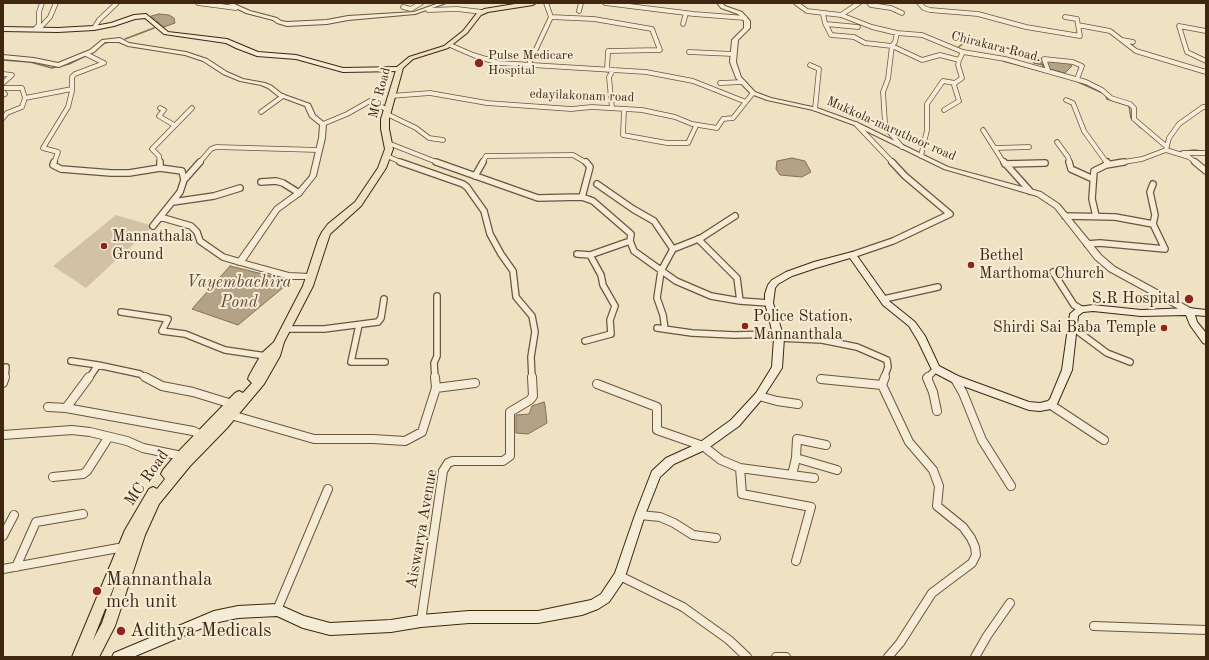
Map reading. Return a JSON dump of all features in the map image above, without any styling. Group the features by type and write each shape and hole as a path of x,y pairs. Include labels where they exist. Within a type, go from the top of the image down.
{"main road":[{"path":"482,12 497,8 534,3"},
{"name":"MC Road","path":"79,657 124,547 146,503 182,456 202,435 260,381 275,356 279,342 310,278 326,232 331,226 358,204 382,168 389,149 385,129 387,112 399,69 411,58 436,52 450,45 465,32 482,12"},
{"path":"3,28 38,28 58,30 94,28 146,16 166,33 208,40 227,41 257,54 296,56 343,70 399,69"},
{"path":"118,657 214,617 238,612 277,610 303,622 330,630 391,626 421,621 469,617 538,617 582,610 605,598 620,576 640,515 656,474 670,461 703,446 735,424 759,396 777,368 779,336 769,303 769,294 775,282 789,274 808,267 852,255 886,303 912,324 922,339 936,369 955,379 1029,406 1040,407 1051,405 1054,401 1067,370 1074,314 1081,309 1094,308 1141,313 1206,313"},
{"path":"1189,312 1193,323 1206,340"},
{"name":"MC Road","path":"91,657 108,626 140,534 155,500 231,409 255,376 266,356 279,342"}],"street":[{"path":"38,28 39,12 42,3"},
{"path":"38,28 50,17 56,8 56,3"},
{"path":"94,28 99,20 117,3"},
{"path":"198,3 236,8 288,24 327,22 348,18 408,14 428,10 457,9 482,12"},
{"path":"228,3 236,8"},
{"path":"403,7 412,9 421,3"},
{"path":"428,10 444,3"},
{"path":"529,64 551,16 546,3"},
{"path":"579,11 581,3"},
{"path":"605,3 632,4 686,13 745,18"},
{"path":"689,52 733,54 735,40 747,28 747,24 745,18 740,13 723,7 719,3"},
{"name":"Chirakara Road.","path":"796,3 807,11 841,15 872,27 897,33 922,35 963,52 994,57 1048,70 1077,79 1102,90 1116,100 1130,104 1134,108 1132,116 1134,119 1165,150"},
{"path":"841,15 860,3"},
{"path":"869,3 871,5 891,8 902,14"},
{"path":"919,3 924,8 930,10 978,14 1026,27 1080,36 1077,20 1065,17"},
{"path":"683,24 686,13"},
{"path":"823,14 831,36 854,37 865,43 892,46 922,60 940,56 959,60"},
{"path":"551,16 594,18 652,30 660,50 608,51 607,70"},
{"path":"826,24 858,27"},
{"path":"1078,25 1110,31 1136,51 1206,72"},
{"path":"1206,31 1178,26 1187,52 1206,61"},
{"path":"897,33 895,42 892,46 888,79 884,92 885,123 902,147"},
{"path":"3,57 34,60 59,65 86,54 104,41 115,39 120,40 128,44 186,54 205,60 225,73 242,80 263,84 283,96 308,105 312,116 323,124"},
{"path":"1122,40 1133,42"},
{"path":"450,45 499,64 529,64 646,72 693,81 746,102"},
{"path":"955,83 962,77 958,65 963,52"},
{"path":"86,54 104,63 94,68 74,74 72,77 72,89 68,107 43,148 58,152 53,165 61,169 111,173 129,173 160,168 182,171 184,180"},
{"name":"Mukkola-maruthoor road","path":"733,54 735,70 743,82 753,92 769,99 815,109 856,124 946,168 1039,194 1057,206 1098,257 1112,269 1189,312"},
{"path":"1048,70 1044,59 1073,62 1082,66 1077,79"},
{"path":"810,65 819,69 815,109"},
{"path":"612,108 609,77 613,70"},
{"path":"3,74 12,75 3,83"},
{"path":"921,156 927,130 927,104 943,80 955,83"},
{"path":"720,83 743,82"},
{"path":"944,110 959,101 954,85 955,83"},
{"path":"3,88 22,88 25,98 22,107 5,113 3,118"},
{"path":"25,98 72,89"},
{"path":"3,92 5,94 3,95"},
{"name":"edayilakonam road","path":"391,96 430,93 476,102 571,109 592,107 642,110 675,117 696,126 717,128 721,120 733,118 753,92"},
{"path":"261,112 283,96"},
{"path":"1066,100 1073,103 1084,131 1108,164"},
{"path":"323,124 347,114 370,101 416,128 429,138 443,140"},
{"path":"1165,150 1169,138 1179,124 1202,107 1206,107"},
{"path":"160,108 164,110 160,116 161,118 174,125"},
{"path":"160,168 159,156 152,149 192,108"},
{"path":"624,109 622,135 667,143 688,144 696,126"},
{"path":"240,262 277,209 299,193 312,176 322,138 323,124"},
{"path":"852,255 893,241 950,214 905,176 856,124"},
{"path":"983,130 1005,164 1030,191"},
{"path":"1057,142 1068,157 1070,169 1093,179"},
{"path":"388,143 538,198 582,197 593,202 631,234 630,241 634,251 676,281 711,296 740,301 769,303"},
{"path":"153,226 180,192 184,180 208,152 216,147 318,150"},
{"path":"995,148 1029,147"},
{"path":"1096,216 1093,207 1094,171 1108,164 1142,159 1165,150 1189,157 1206,171"},
{"path":"1178,153 1206,153"},
{"path":"475,176 486,156 573,155 585,161 590,167 582,197"},
{"name":"Aiswarya Avenue","path":"387,156 409,166 463,184 467,187 484,211 490,234 501,254 513,271 516,297 532,316 535,332 531,357 534,396 510,412 510,456 503,461 453,461 448,463 443,471 421,621"},
{"path":"1005,164 1044,163"},
{"path":"262,182 276,181 284,183 299,193"},
{"path":"597,184 654,221 673,249"},
{"path":"1087,244 1100,243 1165,249 1153,224 1155,215 1150,192 1152,184"},
{"path":"173,202 214,196 240,188"},
{"path":"665,329 663,315 657,298 661,271 673,249 698,239 735,216"},
{"path":"1065,216 1115,217 1153,224"},
{"path":"160,217 191,226 197,232 200,241 223,257 289,276 310,278"},
{"path":"698,239 737,278 740,301"},
{"path":"577,254 590,255 630,241"},
{"path":"585,341 611,334 610,320 614,306 603,286 601,275 590,255"},
{"path":"1052,272 1074,304 1081,309"},
{"path":"884,299 938,287"},
{"path":"71,361 140,374 162,386 193,392 231,409 314,439 373,439 405,441 422,432 436,388 434,363 437,356 437,296"},
{"path":"286,329 311,329 378,322 381,318 384,299"},
{"path":"121,312 168,319 162,331 185,334 225,350 266,356"},
{"path":"359,325 351,362 386,362"},
{"path":"1072,326 1107,353 1130,362"},
{"path":"657,328 692,333 779,336 822,340 857,347 887,360 888,367 882,385 909,442 933,470 939,486 937,506 963,527 971,538 976,555 972,563 932,593 900,643 888,657"},
{"path":"66,408 98,365"},
{"path":"3,383 6,367"},
{"path":"936,369 927,378 933,392 938,411"},
{"path":"821,379 882,385"},
{"path":"955,379 963,393 982,440 1011,486"},
{"path":"436,388 475,383"},
{"path":"597,384 657,407 657,430 703,446 721,460 740,468 814,478"},
{"path":"759,396 777,401 798,404"},
{"path":"1051,405 1104,440"},
{"path":"48,407 66,408 193,431 202,435"},
{"path":"3,435 72,430 90,432 108,438 127,441 143,448 182,456"},
{"path":"53,477 83,474 87,471 108,438"},
{"path":"792,475 796,458 797,439 826,445"},
{"path":"796,458 837,470"},
{"path":"740,468 742,494 811,507 796,561"},
{"path":"277,610 328,489"},
{"path":"16,567 36,522 83,514"},
{"path":"3,536 14,515"},
{"path":"640,515 660,517 674,523 694,535 716,538"},
{"path":"3,569 124,547"},
{"path":"620,576 649,592 683,607 718,632 747,657"},
{"path":"975,657 987,636 1010,603"},
{"path":"1094,626 1206,630"},
{"path":"776,657 786,657"}],"shaded area":[{"name":"Mannathala Ground","path":"116,215 153,226 86,288 53,266"}],"water":[{"path":"159,14 169,15 174,18 175,23 164,27 151,16"},
{"path":"1038,58 1068,63 1072,66 1065,73 1043,67"},
{"path":"792,158 805,161 811,172 802,177 780,175 776,169 777,161"},
{"name":"Vayembachira Pond","path":"230,266 291,281 238,325 192,309"},
{"path":"544,402 547,423 528,434 516,433 516,415 529,414 532,406"}],"waterway":[{"path":"1027,3 1041,3"},
{"path":"125,39 154,28"},
{"path":"956,49 969,39 977,39 1030,55 1034,63 1044,65"},
{"path":"91,53 105,43 111,42"},
{"path":"3,60 30,62 52,68 69,64 85,56"},
{"path":"1003,61 1045,72"},
{"path":"1078,82 1105,94 1107,99 1129,106 1131,118 1141,128"},
{"path":"1151,136 1160,143"},
{"path":"1177,152 1194,150 1203,151"}],"place":[{"name":"Pulse Medicare Hospital","path":"479,63"},
{"name":"Mannathala Ground","path":"104,246"},
{"name":"Bethel Marthoma Church","path":"971,265"},
{"name":"S.R Hospital","path":"1189,299"},
{"name":"Police Station, Mannanthala","path":"745,326"},
{"name":"Shirdi Sai Baba Temple","path":"1164,328"},
{"name":"Mannanthala mch unit","path":"97,591"},
{"name":"Adithya Medicals","path":"121,631"}]}
